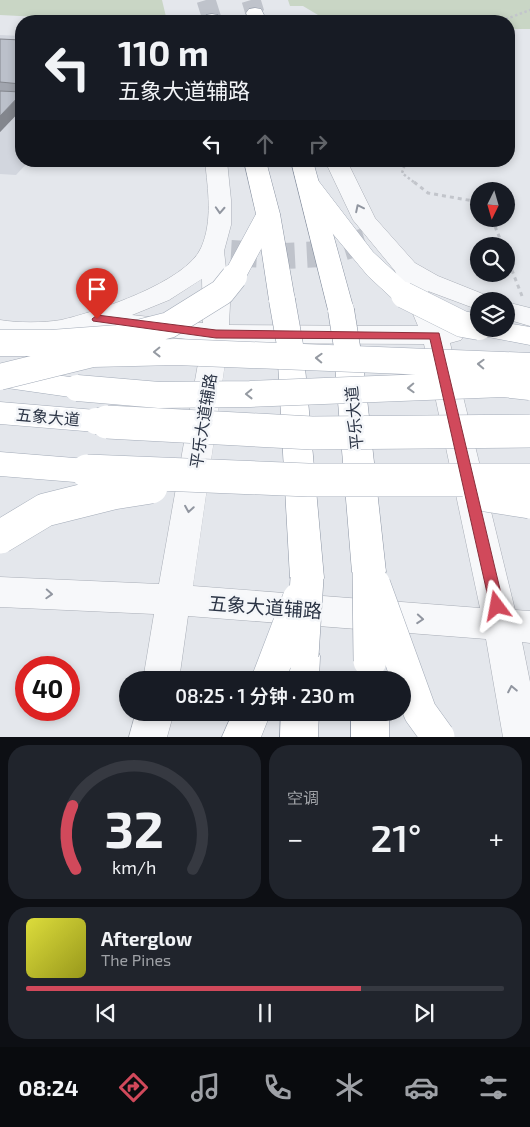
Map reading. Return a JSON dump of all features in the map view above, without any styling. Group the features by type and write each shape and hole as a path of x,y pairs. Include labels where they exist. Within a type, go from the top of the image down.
{"main road":[{"path":"256,167 268,214 290,345 307,578 302,668"},
{"name":"平乐大道","path":"304,167 341,310 348,353 369,572 370,670"},
{"path":"309,184 340,228 383,278 405,282 462,324 470,326"},
{"path":"0,342 51,343 118,338 169,325 222,292 222,256 268,214"},
{"path":"515,334 530,336"},
{"path":"0,377 93,354 120,353 176,352 530,366"},
{"path":"0,377 76,388 159,395 250,394 502,384 530,387"},
{"name":"五象大道","path":"0,413 96,421 312,433 530,431"},
{"path":"0,464 217,478 396,482 530,480"},
{"path":"0,538 45,510 113,492 217,478"},
{"path":"396,482 530,502"},
{"path":"369,572 420,712 438,737"},
{"path":"271,671 307,578"},
{"path":"241,737 249,721"},
{"path":"299,737 300,721"},
{"path":"370,721 370,737"}],"street":[{"name":"平乐大道辅路","path":"163,671 216,334 222,256 217,167"},
{"path":"339,167 365,220 371,238 405,282 435,335 516,626 511,687 522,737"},
{"path":"0,329 14,331 59,329 97,319 160,294 222,256"},
{"path":"405,282 429,282 470,298"},
{"path":"97,319 216,334 435,335 470,330"},
{"name":"五象大道辅路","path":"0,592 175,600 516,626"},
{"path":"148,737 153,721"}],"path":[{"path":"515,16 530,10"},
{"path":"404,167 402,173 428,193 470,200"},
{"path":"514,282 522,310"}],"shaded area":[{"path":"0,35 15,36 15,167 23,167 16,175 0,174"}],"green space":[{"path":"0,0 162,0 166,15 15,16 0,15"},
{"path":"288,0 530,0 530,29 515,29 515,15 318,15 303,6 290,6"}],"building":[{"path":"0,39 15,40 15,83 0,82"},
{"path":"0,91 15,92 15,100 0,116"}],"tunnel":[{"path":"206,0 211,15"},
{"path":"251,0 255,13"},
{"path":"231,253 284,256 322,254 365,241"}],"route":[{"path":"97,319 216,334 435,335 497,606"}]}
